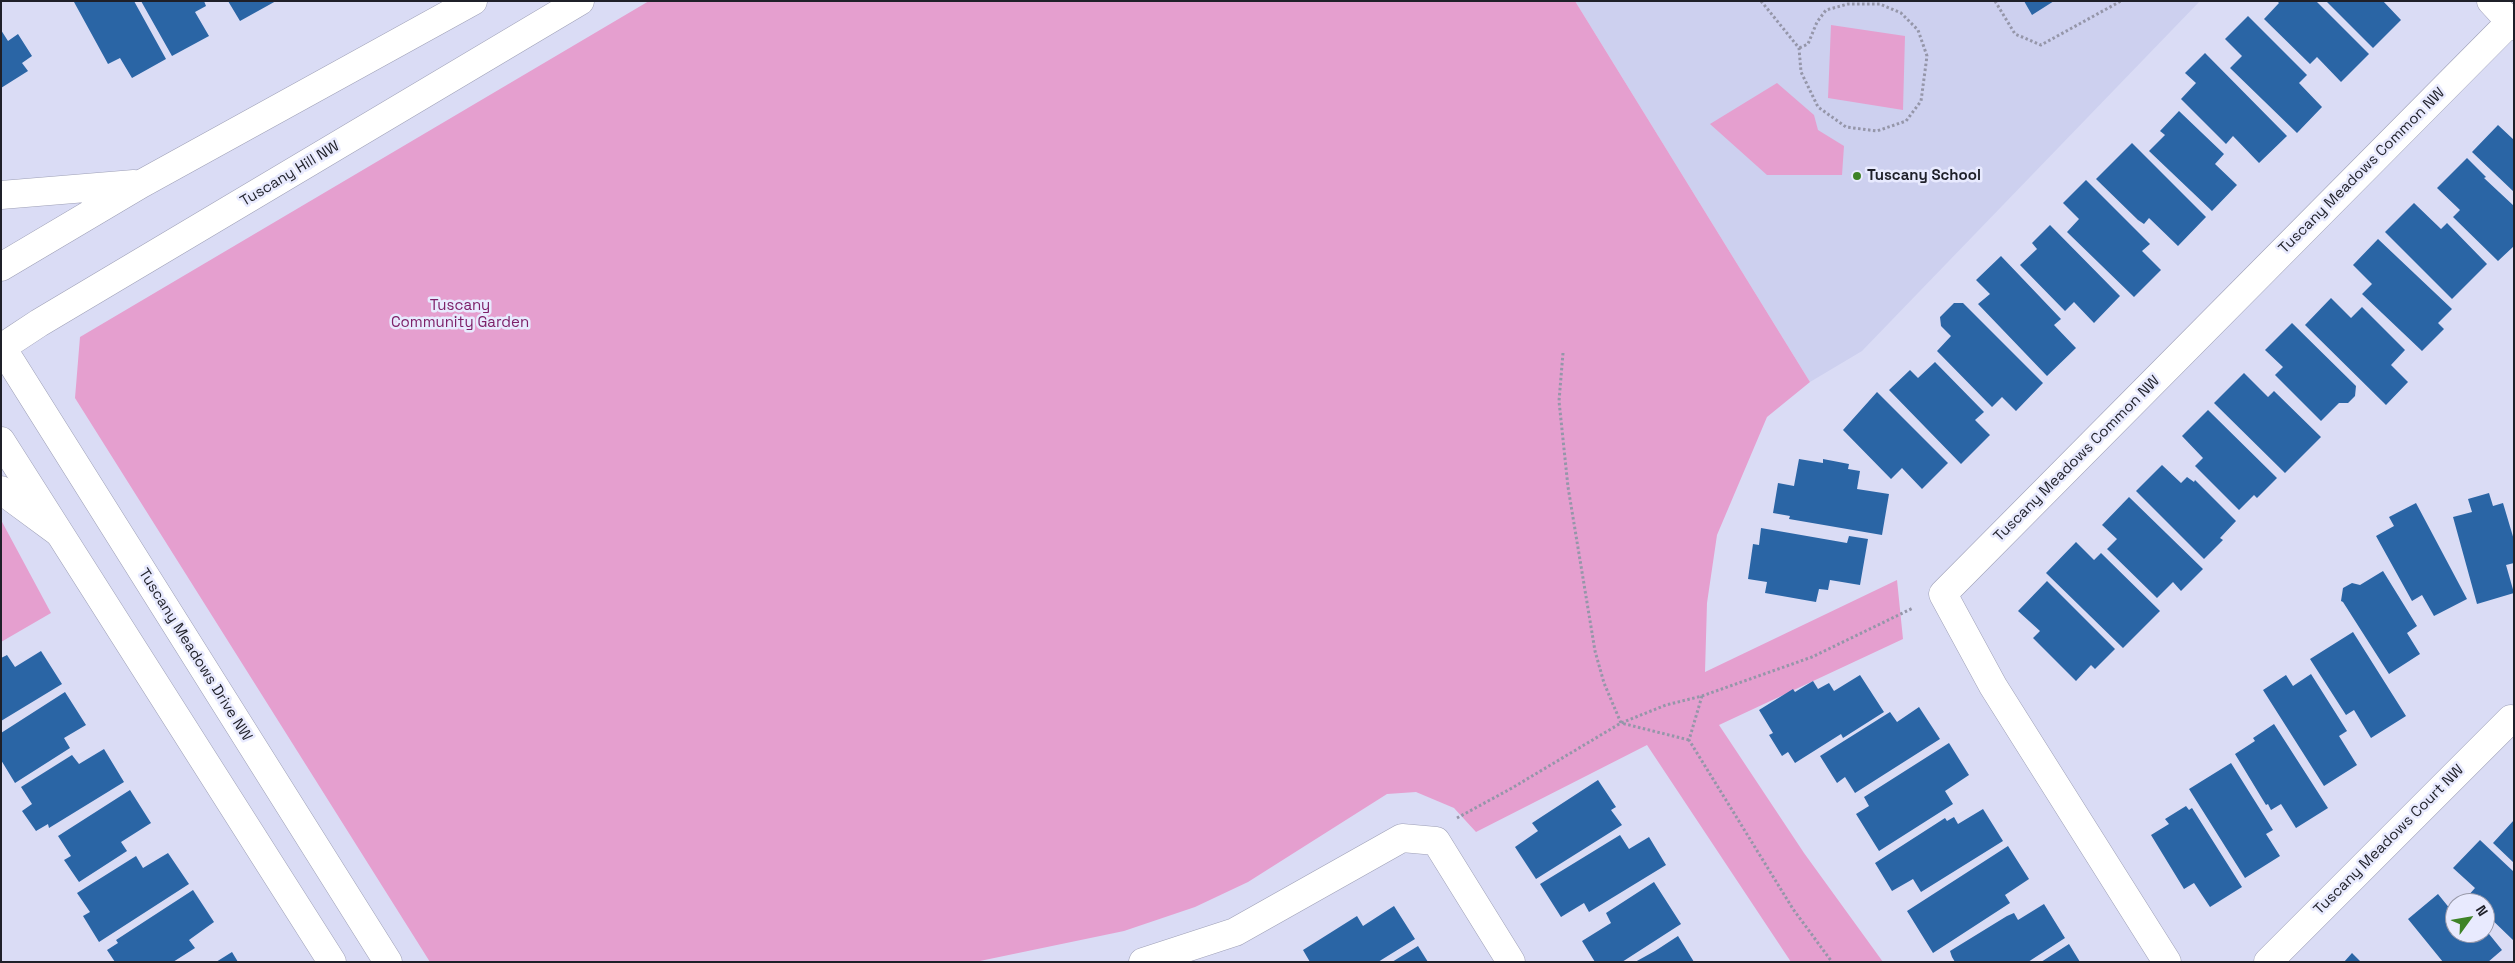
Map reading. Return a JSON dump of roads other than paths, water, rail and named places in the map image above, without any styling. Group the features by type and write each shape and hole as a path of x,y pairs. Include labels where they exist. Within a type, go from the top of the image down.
{"street":[{"path":"1,267 141,184 472,1"},
{"name":"Tuscany Hill NW","path":"2,347 39,323 580,1"},
{"path":"2490,1 2512,22"},
{"name":"Tuscany Meadows Common NW","path":"2168,962 1993,686 1943,594 2512,22"},
{"path":"1,195 141,184"},
{"name":"Tuscany Meadows Drive NW","path":"2,347 388,962"},
{"path":"1,441 332,962"},
{"path":"1,490 58,532"},
{"name":"Tuscany Meadows Court NW","path":"2268,962 2511,718"},
{"path":"1143,962 1235,932 1402,838 1436,841 1511,962"}],"place":[{"name":"Tuscany School","path":"1857,176"}],"park label":[{"name":"Tuscany Community Garden","path":"460,314"}]}
